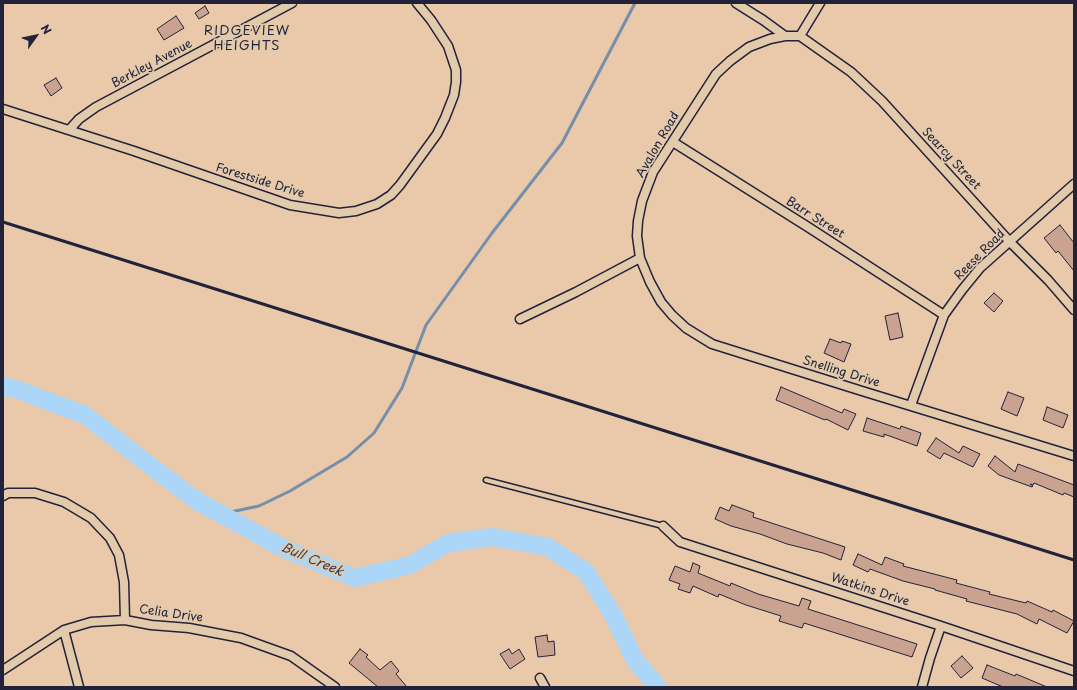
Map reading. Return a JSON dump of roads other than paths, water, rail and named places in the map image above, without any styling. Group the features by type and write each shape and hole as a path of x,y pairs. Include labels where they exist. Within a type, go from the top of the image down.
{"street":[{"name":"Berkley Avenue","path":"70,129 79,119 96,107 292,3"},
{"name":"Forestside Drive","path":"3,109 70,129 290,206 339,212 356,211 370,206 390,195 400,185 438,134 454,95 456,70 448,46 431,20 417,3"},
{"path":"736,3 785,36"},
{"path":"800,36 820,3"},
{"name":"Avalon Road","path":"640,258 638,221 642,201 653,172 716,74 749,47 770,39 785,36 800,36"},
{"name":"Searcy Street","path":"800,36 851,72 882,101 1074,310"},
{"name":"Barr Street","path":"673,142 944,315"},
{"name":"Reese Road","path":"911,406 944,315 962,290 980,268 1074,184"},
{"path":"520,319 576,292 640,258"},
{"name":"Snelling Drive","path":"640,258 650,282 661,302 668,311 686,328 712,344 1074,456"},
{"path":"3,496 8,493 35,493 64,502 92,518 110,538 119,555 124,582 125,620"},
{"name":"Watkins Drive","path":"663,526 680,542 941,626 1074,671"},
{"name":"Celia Drive","path":"3,670 64,630 91,622 125,620 151,625 190,628 241,638 291,656 335,687"},
{"path":"922,687 941,626"},
{"path":"64,630 79,687"},
{"path":"540,678 545,687"}],"lane":[{"path":"486,480 663,526"}],"waterway":[{"path":"221,514 259,506 290,491 347,457 374,433 402,388 426,325 492,233 562,143 635,3"},
{"name":"Bull Creek","path":"3,387 13,388 85,415 197,501 283,548 355,578 410,565 448,543 492,537 548,547 586,572 612,613 635,660 658,687"}],"railway":[{"path":"3,222 1074,560"}],"district":[{"name":"RIDGEVIEW HEIGHTS","path":"247,38"}]}
